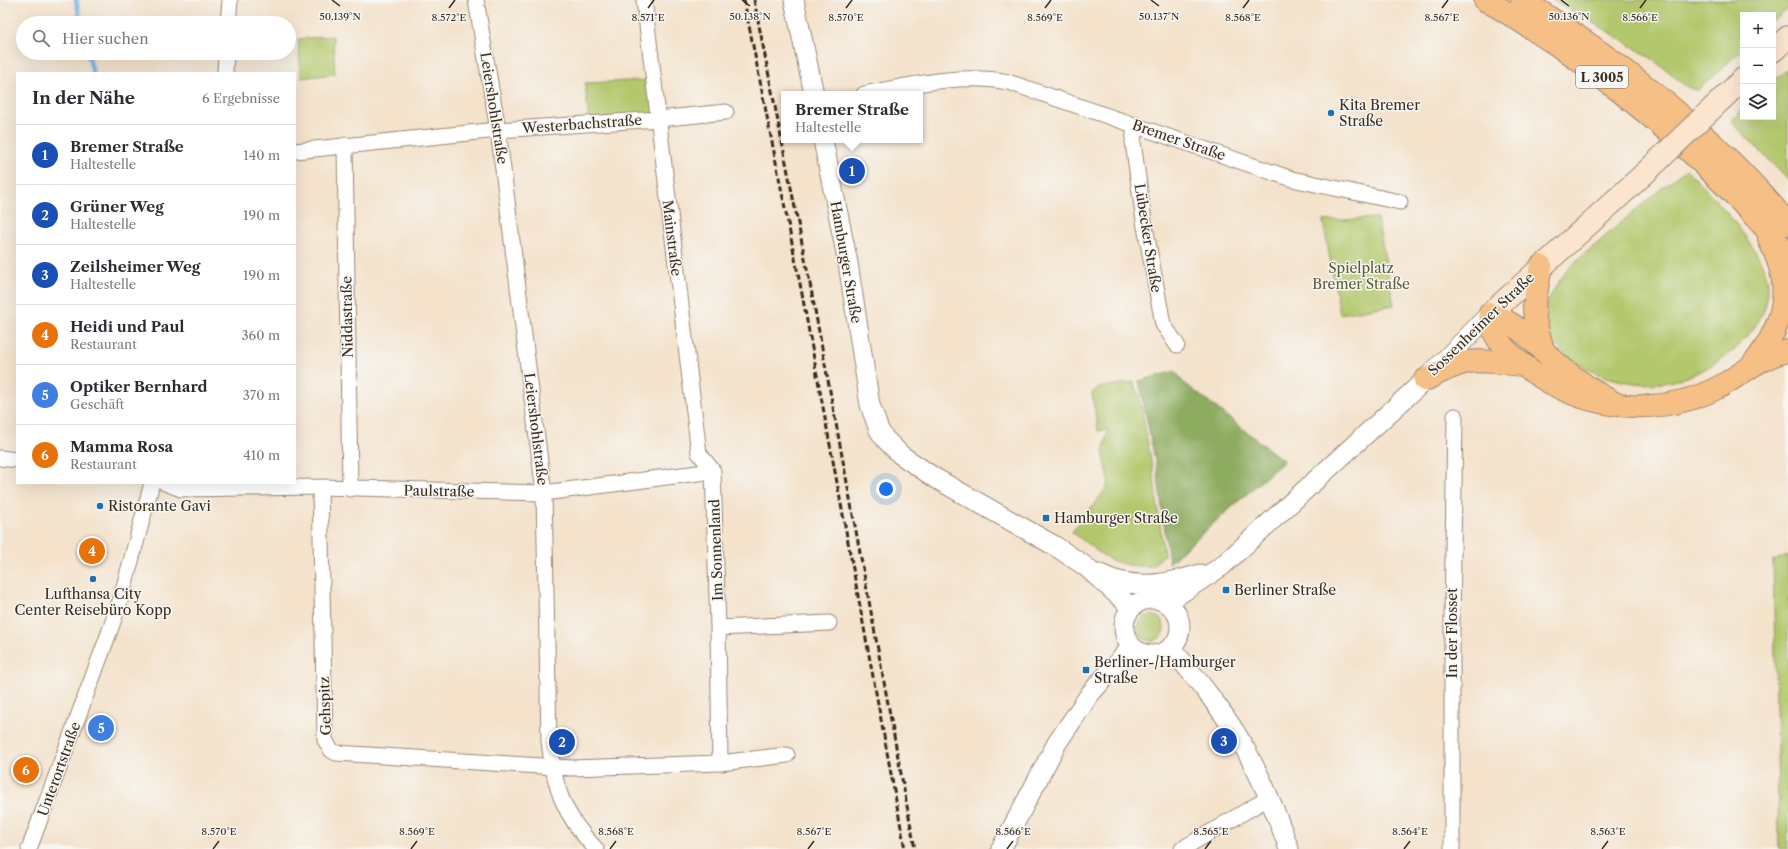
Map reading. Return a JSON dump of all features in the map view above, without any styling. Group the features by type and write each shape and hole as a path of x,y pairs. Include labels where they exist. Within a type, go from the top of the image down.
{"highway":[{"name":"L 3005","path":"1485,0 1543,36 1621,91 1660,123 1710,169 1760,221 1788,254"},
{"name":"L 3005","path":"1522,0 1599,50 1673,108 1753,184 1788,224"},
{"path":"1753,184 1788,206"},
{"path":"1750,367 1766,348 1771,338 1781,312 1784,283 1780,265 1760,221"},
{"path":"1541,266 1534,306 1535,320 1543,350"},
{"path":"1618,405 1584,385 1510,323 1490,314 1490,324 1494,335 1500,344 1523,365 1561,389 1575,395 1618,405 1637,407 1656,406 1689,399 1721,385 1750,367 1777,353 1788,351"},
{"path":"1425,380 1468,362 1523,365"}],"main road":[{"path":"1776,48 1788,37"},
{"name":"Sossenheimer Straße","path":"1490,314 1541,266 1644,174 1740,82"}],"street":[{"path":"229,16 230,0"},
{"name":"Leiershohlstraße","path":"476,0 498,130 544,493 549,741 552,768 562,800 569,815 596,849"},
{"name":"Mainstraße","path":"644,0 699,453 713,471"},
{"path":"794,0 813,91"},
{"path":"225,72 226,60"},
{"name":"Bremer Straße","path":"879,91 935,80 992,79 1029,88 1292,179 1400,202"},
{"name":"Westerbachstraße","path":"296,151 498,130 658,119 726,112"},
{"name":"Lübecker Straße","path":"1135,125 1133,142 1144,221 1163,324 1177,345"},
{"name":"Hamburger Straße","path":"824,143 848,263 870,405 879,430 885,440 901,455 935,478 1055,546 1085,566 1132,608"},
{"name":"Niddastraße","path":"345,145 350,489"},
{"name":"Sossenheimer Straße","path":"1178,618 1219,569 1425,380 1490,314"},
{"name":"In der Flosset","path":"1452,849 1452,622 1455,416"},
{"path":"0,458 16,460"},
{"name":"Paulstraße","path":"168,484 181,489 320,487 544,493 713,471"},
{"name":"Im Sonnenland","path":"713,471 718,628 720,763"},
{"name":"Unterortstraße","path":"29,849 121,598 152,484"},
{"name":"Gehspitz","path":"320,487 325,740 331,750 336,753 552,768"},
{"path":"1085,566 1111,580 1137,585 1166,583 1219,569"},
{"name":"Sossenheimer Straße","path":"1166,603 1219,569"},
{"path":"1148,600 1157,600 1166,603 1176,612 1178,618 1180,630 1175,643 1165,652 1151,655 1138,651 1132,646 1125,631 1126,619 1132,608 1139,602 1148,600"},
{"path":"718,628 828,623"},
{"path":"1001,849 1057,743 1090,694 1132,646"},
{"path":"1171,648 1215,703 1233,729 1270,796 1289,849"},
{"path":"552,768 720,763 787,755"},
{"path":"1182,849 1270,796"}],"green space":[{"path":"1552,0 1788,0 1788,8 1776,19 1776,12 1740,12 1740,52 1698,90 1686,86 1654,61 1597,25"},
{"path":"333,36 335,74 301,78 298,39"},
{"path":"1788,69 1788,180 1731,121 1740,112 1740,120 1776,120 1776,79"},
{"path":"653,80 658,119 589,123 585,83"},
{"path":"1686,169 1721,205 1745,236 1763,266 1767,279 1767,298 1761,316 1750,333 1735,348 1718,361 1699,372 1680,379 1662,383 1636,383 1609,378 1583,367 1552,342 1546,312 1549,299 1558,283 1572,265"},
{"name":"Spielplatz Bremer Straße","path":"1377,218 1394,305 1340,314 1323,221"},
{"path":"1175,371 1183,382 1284,461 1169,563 1157,470 1139,381"},
{"path":"1133,382 1139,396 1153,471 1164,555 1152,566 1127,565 1117,562 1100,553 1072,532 1105,490 1109,481 1103,452 1108,430 1098,431 1092,393 1098,388"},
{"path":"1788,556 1788,849 1779,849 1773,560"},
{"path":"1151,615 1160,619 1164,628 1160,637 1151,641 1142,637 1138,628 1142,619"}],"waterway":[{"path":"76,0 79,16"},
{"path":"90,60 93,72"}],"railway":[{"path":"744,0 802,294 905,849"},
{"path":"754,0 781,137"},
{"path":"782,143 812,294 915,849"}],"place":[{"name":"Kita Bremer Straße","path":"1331,113"},
{"name":"Bremer Straße","path":"852,171"},
{"name":"Ristorante Gavi","path":"100,506"},
{"name":"Hamburger Straße","path":"1046,518"},
{"name":"Heidi und Paul","path":"92,551"},
{"name":"Lufthansa City Center Reisebüro Kopp","path":"93,579"},
{"name":"Berliner Straße","path":"1226,590"},
{"name":"Berliner-/Hamburger Straße","path":"1086,670"},
{"name":"Optiker Bernhard","path":"101,728"},
{"name":"Zeilsheimer Weg","path":"1224,741"},
{"name":"Grüner Weg","path":"562,742"},
{"name":"Mamma Rosa","path":"26,770"}]}
